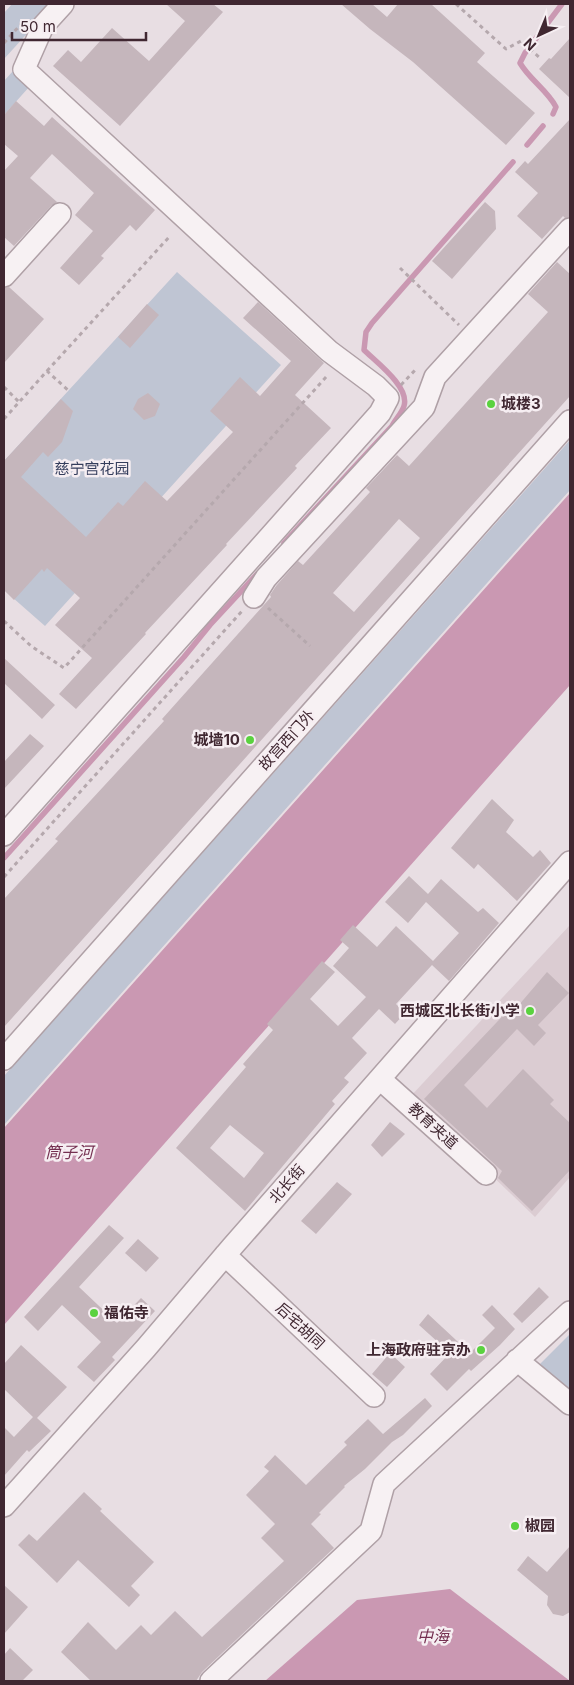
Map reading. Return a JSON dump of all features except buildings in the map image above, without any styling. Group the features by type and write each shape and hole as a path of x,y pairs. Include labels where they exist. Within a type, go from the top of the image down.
{"street":[{"path":"4,835 380,413 388,398 376,386 322,344 24,69 43,26 63,4"},
{"path":"4,276 60,214"},
{"path":"254,597 266,578 424,407 435,377 570,229"},
{"name":"故宫西门外","path":"4,1058 570,422"},
{"name":"北长街","path":"4,1506 146,1348 225,1255 570,862"},
{"name":"教育夹道","path":"380,1079 486,1174"},
{"name":"后宅胡同","path":"225,1255 374,1396"},
{"path":"211,1681 371,1531 384,1484 570,1312"},
{"path":"517,1360 570,1404"}],"path":[{"path":"456,4 506,49 521,40 540,58"},
{"path":"4,419 170,236"},
{"path":"400,268 472,337"},
{"path":"48,371 68,391"},
{"path":"4,621 30,646 64,668 327,376"},
{"path":"4,387 19,402"},
{"path":"4,877 254,597 310,646"}],"shaded area":[{"name":"西城区北长街小学","path":"570,925 570,1177 535,1217 410,1097"}],"green space":[{"path":"12,4 54,4 4,59 4,13"},
{"path":"13,71 30,86 4,115 4,81"},
{"name":"慈宁宫花园","path":"177,272 281,365 45,626 4,590 4,461"},
{"path":"570,440 570,490 4,1125 4,1076"},
{"path":"570,1334 570,1404 532,1372"}],"water":[{"name":"筒子河","path":"570,493 570,685 4,1325 4,1128"},
{"name":"中海","path":"450,1589 570,1681 265,1681 357,1600"}],"waterway":[{"path":"553,114 556,107 520,63 525,53 562,4"},
{"path":"527,145 543,126"},
{"path":"284,543 392,426 403,409 404,399 397,383 364,350 366,332 513,162"},
{"path":"4,858 257,574"}],"place":[{"name":"城楼3","path":"491,404"},
{"name":"城墙10","path":"250,740"},
{"name":"西城区北长街小学","path":"530,1011"},
{"name":"福佑寺","path":"94,1313"},
{"name":"上海政府驻京办","path":"481,1350"},
{"name":"椒园","path":"515,1526"}]}
